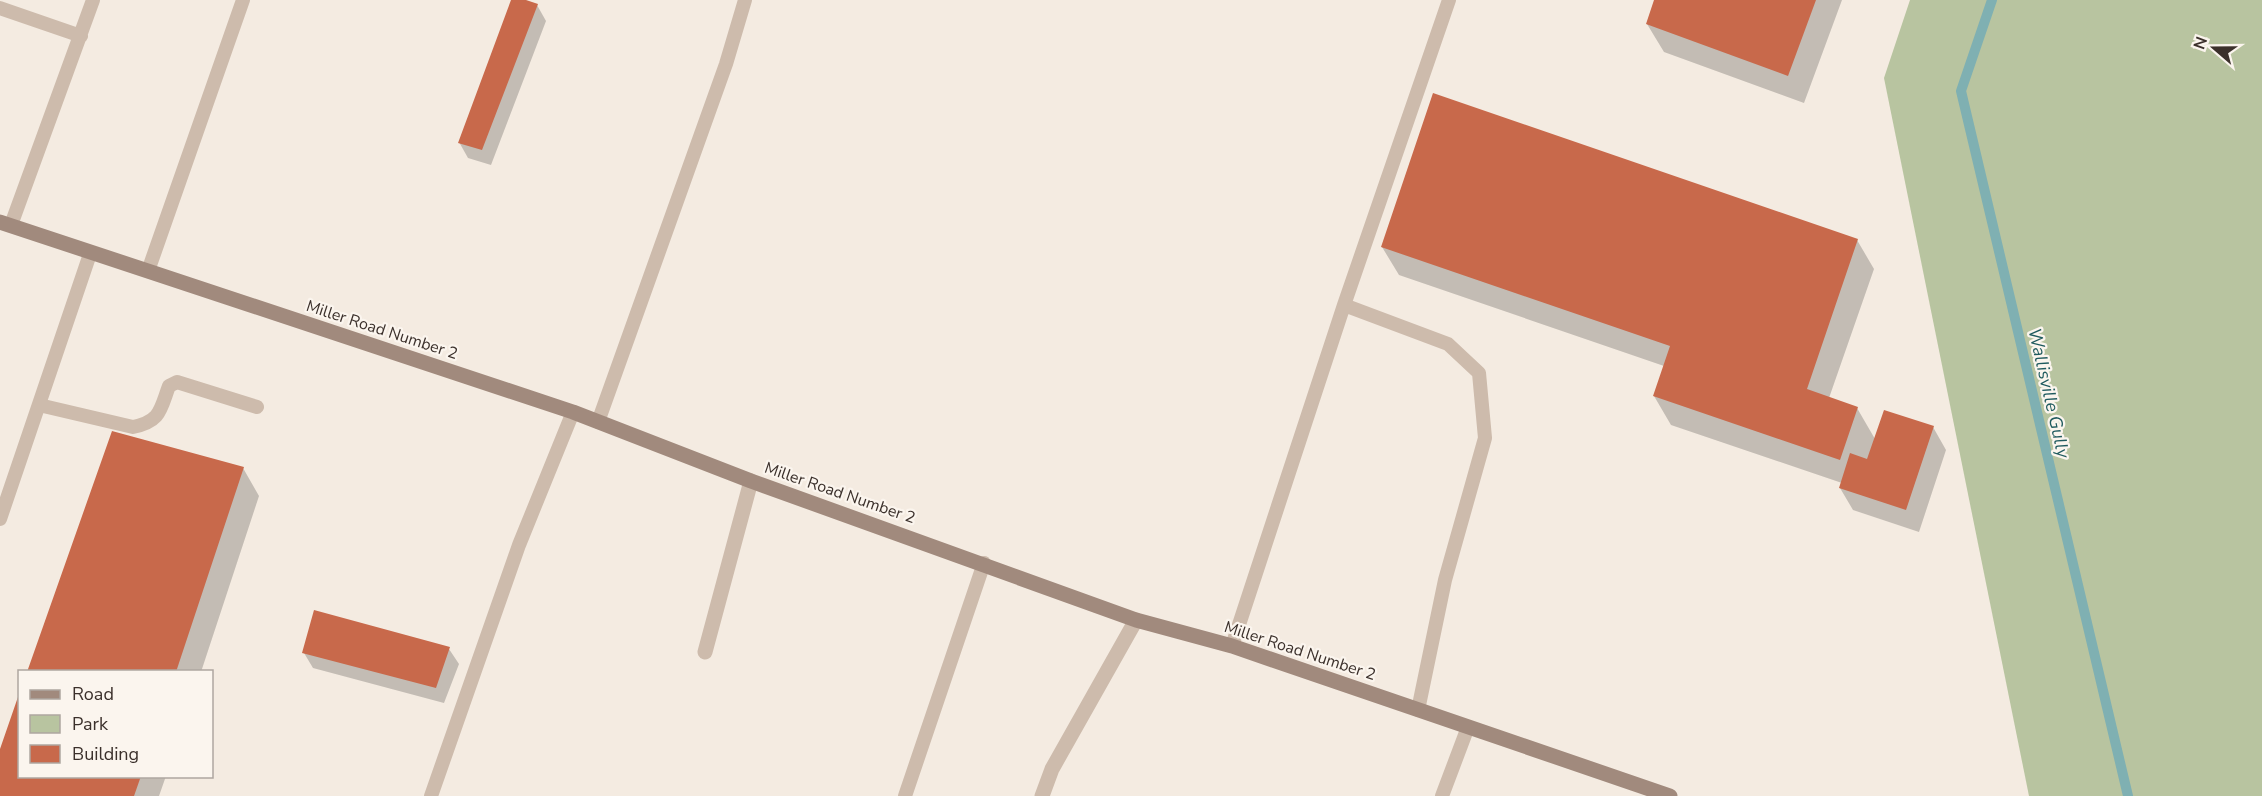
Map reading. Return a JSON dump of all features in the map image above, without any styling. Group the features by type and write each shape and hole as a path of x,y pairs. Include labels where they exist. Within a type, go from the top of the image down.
{"main road":[{"name":"Miller Road Number 2","path":"5,224 573,412 751,481 984,563 1136,620 1232,646 1670,796"}],"street":[{"path":"705,652 751,481"},
{"path":"1042,796 1052,769 1136,620"}],"lane":[{"path":"5,224 81,36 93,0"},
{"path":"148,271 243,0"},
{"path":"598,422 726,64 745,0"},
{"path":"1232,646 1344,305 1449,0"},
{"path":"0,8 81,36"},
{"path":"0,519 90,254"},
{"path":"1344,305 1448,344 1479,373 1485,438 1445,580 1418,710"},
{"path":"39,405 133,427 147,424 157,418 169,386 177,382 257,407"},
{"path":"431,796 519,545 573,412"},
{"path":"904,796 984,563"},
{"path":"1442,796 1468,727"}],"green space":[{"path":"1910,0 2262,0 2262,796 2029,796 1884,78"}],"building":[{"path":"511,0 526,0 538,4 482,150 458,143"},
{"path":"1654,0 1816,0 1788,76 1646,24"},
{"path":"1433,93 1858,239 1807,389 1858,407 1840,460 1653,396 1670,346 1381,247"},
{"path":"1884,410 1934,426 1906,510 1839,488 1850,453 1867,459"},
{"path":"112,431 244,467 177,670 28,670"},
{"path":"314,610 450,647 436,688 302,653"},
{"path":"18,697 18,778 140,778 134,796 0,796 0,749"}],"waterway":[{"name":"Wallisville Gully","path":"1992,0 1961,91 2128,796"}]}
